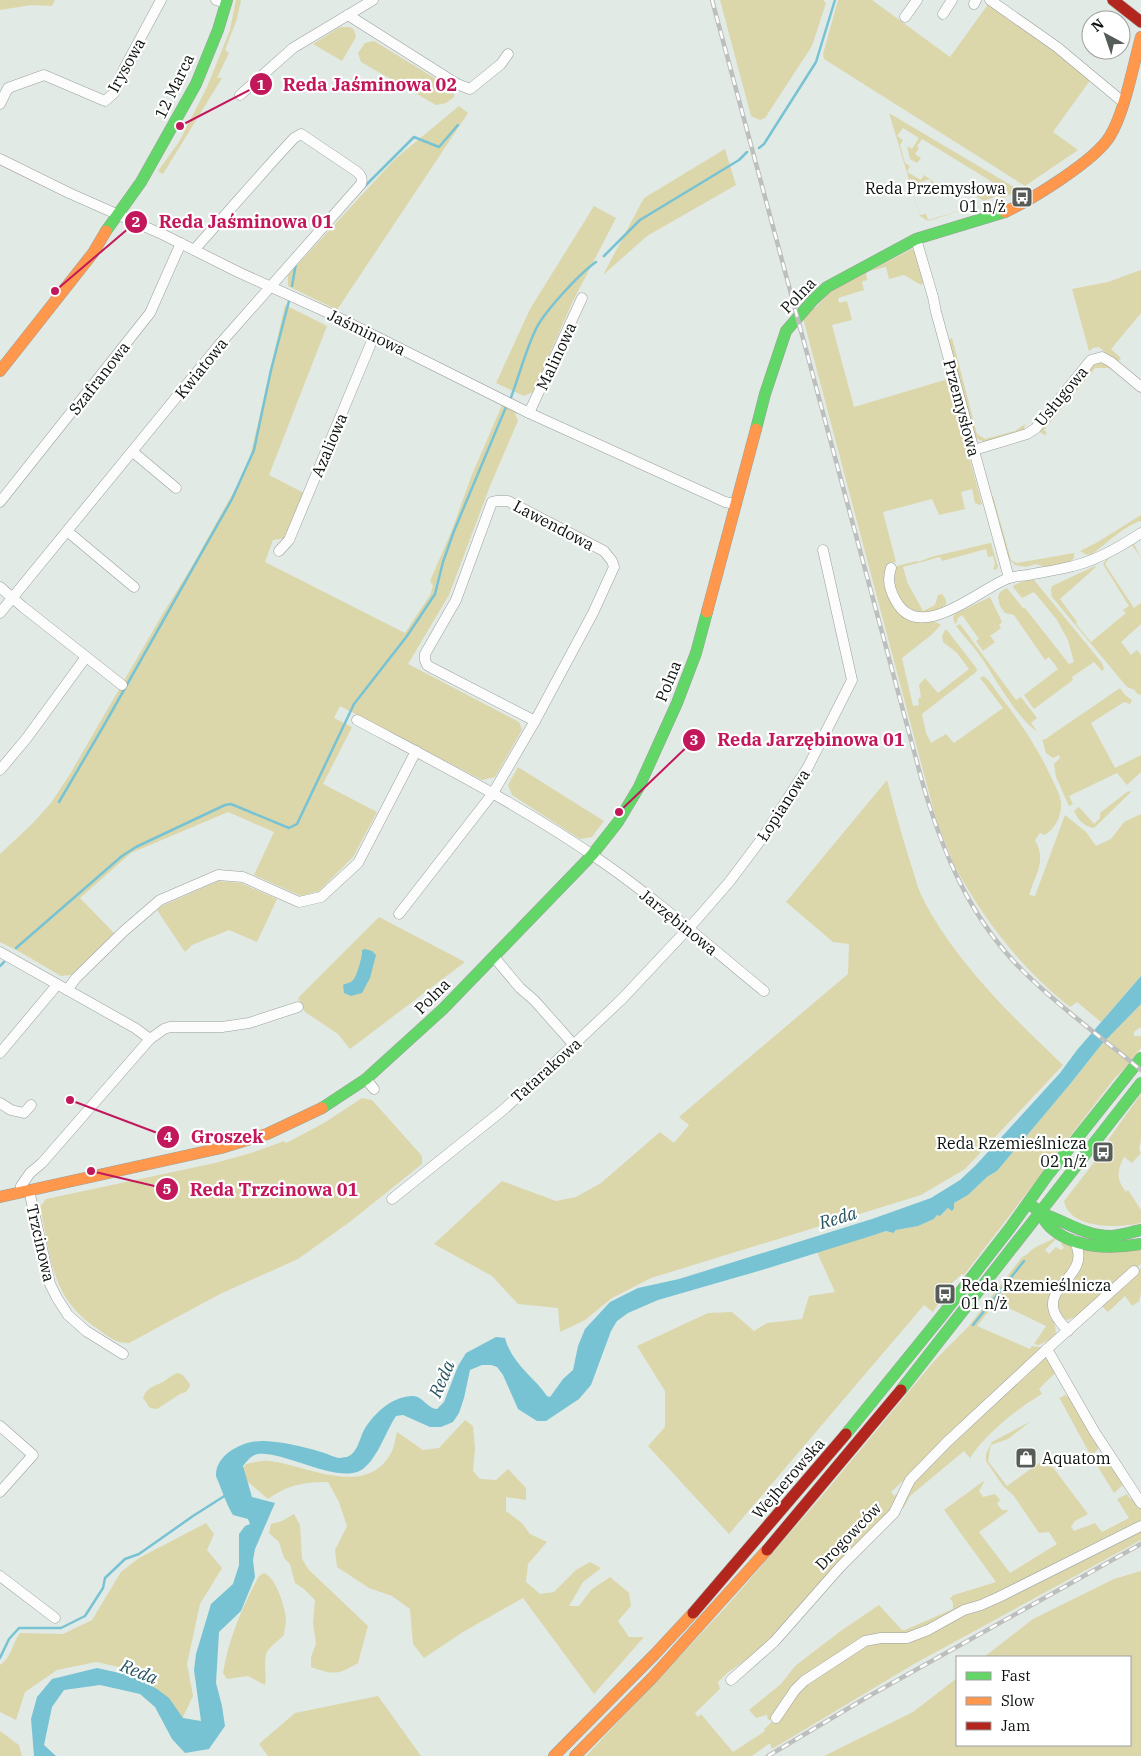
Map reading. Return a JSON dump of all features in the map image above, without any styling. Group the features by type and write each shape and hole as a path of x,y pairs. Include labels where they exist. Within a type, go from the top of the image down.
{"street":[{"name":"Irysowa","path":"0,104 8,88 44,75 105,101 114,93 125,67 162,0"},
{"path":"240,94 293,48 373,0"},
{"path":"905,17 917,0"},
{"path":"942,14 952,0"},
{"path":"990,0 1057,47 1123,102"},
{"path":"1113,0 1141,22"},
{"name":"12 Marca","path":"0,371 93,253 106,243 121,216 137,197 141,182 196,84 218,30 223,1"},
{"path":"348,15 457,84 470,89 501,64 508,54"},
{"name":"Polna","path":"0,1197 221,1148 267,1134 310,1115 366,1079 440,1012 592,855 613,830 639,787 688,676 701,637 765,394 786,331 827,287 916,239 1002,213 1024,203 1060,180 1086,160 1109,138 1118,120 1141,37"},
{"name":"Kwiatowa","path":"0,613 219,345 361,184 360,174 301,134 294,138 273,160 194,250"},
{"name":"Jaśminowa","path":"0,159 181,243 529,413 725,502 735,504"},
{"name":"Przemysłowa","path":"916,239 1009,578"},
{"name":"Szafranowa","path":"0,502 150,313 181,243"},
{"name":"Malinowa","path":"529,413 582,298"},
{"name":"Azaliowa","path":"279,551 289,540 374,336"},
{"name":"Usługowa","path":"974,450 1028,434 1036,428 1091,360 1102,357 1111,362 1141,387"},
{"path":"133,452 176,488"},
{"name":"Lawendowa","path":"399,914 493,793 536,721 593,613 614,567 604,551 508,501 496,501 492,502 456,600 427,648 425,660 432,668 536,721"},
{"path":"67,531 134,587"},
{"path":"891,568 889,581 892,593 902,610 911,616 942,615 1009,578 1074,566 1091,560 1141,533"},
{"name":"Łopianowa","path":"688,929 736,873 763,837 800,781 852,680 823,550"},
{"path":"0,587 122,685"},
{"path":"0,770 26,739 86,657"},
{"name":"Jarzębinowa","path":"357,720 507,800 592,855 616,871 764,991"},
{"path":"67,990 76,978 124,931 160,900 218,875 243,877 299,902 321,897 358,863 416,752"},
{"name":"Tatarakowa","path":"392,1200 503,1110 574,1045 622,999 688,929"},
{"path":"0,952 136,1028 150,1039"},
{"path":"494,957 520,988 534,1000 574,1045"},
{"path":"0,1053 58,985"},
{"path":"42,1163 30,1190 22,1186 30,1174 42,1163 150,1039 164,1029 170,1027 222,1027 249,1023 298,1007"},
{"name":"Wejherowska","path":"554,1756 712,1592 808,1480 880,1394 1141,1058"},
{"path":"366,1079 374,1089"},
{"name":"Wejherowska","path":"574,1756 668,1662 722,1602 889,1406 1141,1082"},
{"path":"0,1103 11,1110 24,1113 31,1105"},
{"name":"Trzcinowa","path":"30,1190 50,1284 56,1298 68,1315 86,1331 123,1354"},
{"path":"1028,1203 1040,1213 1050,1228 1074,1240 1095,1247 1111,1248 1126,1248 1141,1244"},
{"path":"1040,1213 1057,1218 1074,1228 1100,1235 1112,1236 1141,1230"},
{"path":"1074,1240 1078,1248 1077,1266 1055,1295 1053,1302 1053,1310 1056,1317 1068,1331 1134,1272"},
{"name":"Drogowców","path":"731,1680 774,1642 841,1566 894,1513 910,1480 947,1442 1068,1331"},
{"path":"1047,1349 1094,1431 1141,1503"},
{"path":"0,1426 33,1455 0,1492"},
{"path":"776,1718 795,1690 804,1681 865,1642 881,1638 907,1638 928,1630 964,1610 982,1605 999,1597 1141,1526"},
{"path":"0,1576 55,1618"}],"shaded area":[{"path":"0,0 55,0 52,6 31,5 0,10"},
{"path":"236,0 241,0 237,19 225,50 229,53 217,78 222,78 163,174 158,171 179,142 207,87 230,30"},
{"path":"720,0 823,0 826,3 812,46 765,118 760,120 751,116"},
{"path":"838,0 872,0 950,57 989,3 1064,56 1091,79 1053,132 1078,150 1025,186 824,59 823,54"},
{"path":"340,27 350,27 354,30 356,37 342,61 313,44"},
{"path":"374,41 454,90 454,97 446,103 436,105 361,62 358,53 365,43"},
{"path":"459,106 468,113 337,310 288,286 288,275 395,159"},
{"path":"889,113 1019,190 1001,199 999,195 984,201 976,196 978,193 983,196 987,190 990,191 994,183 922,139 917,146 919,148 915,154 921,158 917,163 910,159 907,146 912,149 919,138 903,128 897,136 903,140 900,145 905,163 910,166 907,172 921,180 924,175 930,179 911,185 920,215 926,214 928,220 969,208 928,221 920,216"},
{"path":"725,149 736,185 647,236 603,275 644,198"},
{"path":"594,206 616,218 572,303 533,392 524,396 496,383 530,309"},
{"path":"912,249 916,252 925,281 921,285 904,275 889,279 886,267 869,271"},
{"path":"1141,270 1141,313 1111,349 1121,358 1117,363 1099,347 1089,351 1072,289 1108,282"},
{"path":"866,273 867,280 862,282 864,290 838,298 839,303 847,301 852,320 832,325 854,407 948,379 982,504 975,503 972,489 961,492 965,509 939,515 932,499 883,512 896,562 891,562 887,576 890,592 894,600 904,613 910,617 941,625 902,658 913,706 919,705 918,699 921,697 919,685 925,678 938,693 969,669 957,653 943,642 942,636 945,630 947,630 977,669 976,672 922,714 926,733 931,743 946,734 954,743 1003,708 980,678 983,676 992,685 1029,737 1057,788 1061,807 1058,821 1052,829 1045,835 1040,833 1035,840 1040,861 1029,895 1035,896 1065,815 1086,832 1096,846 1111,839 1124,822 1141,814 1141,976 1101,1022 1077,1002 1070,1007 1034,974 1003,940 963,882 951,860 937,823 803,318 831,291"},
{"path":"285,305 327,326 269,475 304,493 286,538 273,540 265,562 405,633 430,595 433,586 430,581 502,405 527,416 515,413 518,421 490,486 449,595 408,664 519,722 522,730 495,777 482,780 340,706 334,718 352,727 323,784 377,812 353,857 319,891 301,896 254,875 274,832 228,812 131,853 80,898 114,933 71,975 61,976 0,942 0,854 51,803 70,774 191,568 248,466"},
{"path":"952,338 977,434 985,439 1015,431 1025,424 1024,430 986,443 976,438 947,340"},
{"path":"1100,363 1108,364 1127,382 1109,368 1095,368 1044,430 1047,433 1045,435 1041,433 1039,430 1091,366"},
{"path":"993,496 1011,560 1017,563 1074,553 1074,558 1070,562 1045,567 1036,564 1026,567 1015,565 1007,556 999,520 991,497"},
{"path":"1141,515 1141,521 1122,530 1092,554 1087,555 1080,551 1096,543"},
{"path":"991,543 998,567 996,570 993,569 995,564 993,556 988,557 986,549 942,561 940,557 903,567 908,584 923,611 935,605 938,595 942,594 946,600 946,605 931,612 921,614 905,611 891,585 893,569 897,566"},
{"path":"1131,544 1134,544 1141,558 1132,545 1109,558 1105,564 1134,608 1141,603 1141,624 1121,642 1131,655 1137,650 1141,655 1141,695 1127,687 1052,597 1051,590 1052,586 1096,567 1060,599 1077,622 1076,624 1091,642 1126,613 1123,610 1129,606 1103,564 1107,559"},
{"path":"1030,579 1034,580 1102,663 1104,669 1102,671 1094,662 1072,677 1073,680 1034,709 1024,695 1058,669 1049,657 1045,660 1014,615 1005,613 1000,606 998,597 1000,592 1007,588 1069,664 1074,662 1068,640 1057,620 1034,592 1022,598 1013,587"},
{"path":"990,597 1002,622 999,625 1001,628 990,636 995,642 983,651 976,641 979,639 962,615 955,624 953,618 955,614"},
{"path":"960,624 1016,700 1021,697 1037,718 1031,723 1037,731 1015,709 980,656 956,626"},
{"path":"1120,688 1132,700 1130,704 1124,702 1091,723 1115,768 1141,755 1141,772 1127,785 1117,773 1069,796 1073,804 1069,806 1056,777 1054,764 1060,758 1059,755 1053,758 1046,753 1042,739 1044,740"},
{"path":"518,767 604,821 592,837 580,839 512,795 508,785"},
{"path":"887,780 918,888 935,920 950,943 985,987 1063,1065 965,1169 921,1195 651,1278 612,1298 585,1320 560,1332 558,1308 518,1304 492,1276 434,1244 502,1181 556,1201 576,1197 601,1183 660,1132 674,1143 689,1125 679,1117 848,974 849,944 833,942 786,902"},
{"path":"1132,791 1094,828 1082,823 1074,811 1079,807 1094,824 1100,818 1100,813 1127,792"},
{"path":"218,881 241,883 277,899 257,942 229,930 192,945 185,952 157,910 164,905"},
{"path":"379,917 465,962 350,1049 338,1034 305,1012 298,998"},
{"path":"1141,1004 1141,1028 1134,1032 1134,1036 1141,1036 1141,1048 1114,1079 964,1275 962,1274 950,1285 933,1312 924,1305 729,1534 648,1446 665,1427 665,1391 637,1346 708,1313 732,1312 754,1331 767,1323 802,1319 809,1296 835,1292 817,1252 886,1231 892,1233 896,1230 918,1226 934,1219 937,1214 940,1216 954,1203 968,1195 987,1177 997,1171 1101,1045"},
{"path":"1141,1094 1141,1140 1139,1149 1141,1153 1132,1163 1124,1157 1120,1167 1119,1179 1126,1192 1128,1190 1141,1210 1141,1223 1109,1226 1085,1222 1075,1217 1068,1210 1064,1201 1110,1142 1108,1140"},
{"path":"362,1098 372,1100 422,1156 422,1164 351,1221 298,1259 220,1294 129,1343 116,1341 109,1337 82,1317 71,1304 62,1290 51,1260 40,1207 46,1199 215,1163 284,1141 286,1143 324,1123"},
{"path":"1056,1237 1059,1239 1056,1239 1045,1250 1049,1254 1056,1247 1061,1250 1064,1248 1061,1244 1063,1242 1074,1247 1076,1260 1049,1299 1049,1310 1056,1332 1055,1337 1039,1345 1034,1344 1046,1326 996,1302 977,1326 1030,1349 1032,1346 1040,1347 1049,1344 891,1492 894,1496 902,1490 897,1504 759,1651 727,1673 718,1682 720,1689 695,1713 698,1717 701,1714 733,1752 765,1731 764,1729 781,1714 799,1688 863,1644 894,1642 1141,1529 1141,1540 914,1664 772,1749 770,1743 752,1756 586,1756 725,1608 827,1490 935,1360 968,1327 1022,1257 1036,1247"},
{"path":"1083,1248 1141,1249 1141,1264 1077,1316 1067,1320 1060,1315 1056,1304 1062,1292 1072,1282 1081,1268"},
{"path":"1141,1268 1141,1293 1139,1301 1132,1306 1125,1296 1108,1312 1101,1305"},
{"path":"1045,1357 1056,1372 1039,1389 1042,1394 1003,1422 984,1440 970,1458 964,1451 910,1496 903,1509 902,1506 914,1479"},
{"path":"178,1373 183,1375 189,1383 190,1386 186,1392 157,1409 150,1408 143,1398 146,1392"},
{"path":"1065,1395 1071,1399 1099,1448 1091,1456 1060,1399 1058,1399"},
{"path":"465,1420 473,1426 475,1449 473,1471 480,1479 496,1480 508,1469 526,1488 526,1500 506,1497 506,1511 522,1523 530,1534 547,1542 528,1564 526,1582 540,1594 554,1592 576,1570 590,1562 601,1568 583,1582 569,1606 579,1606 591,1590 610,1577 629,1593 631,1606 618,1621 629,1637 644,1637 594,1694 523,1598 463,1632 424,1658 413,1644 410,1609 392,1596 369,1588 337,1567 335,1550 347,1526 339,1502 328,1482 296,1485 282,1490 268,1499 241,1476 241,1471 246,1464 260,1461 284,1464 336,1476 353,1477 368,1474 381,1466 392,1451 397,1432 423,1450 439,1448"},
{"path":"1031,1421 1008,1439 991,1445 988,1461 1007,1486 1046,1458 1088,1514 1075,1521 1071,1527 1074,1531 1095,1523 1102,1532 1129,1518 1117,1499 1127,1494 1130,1499 1134,1497 1141,1509 1141,1524 910,1635 881,1636 819,1670 772,1719 768,1720 767,1715 756,1718 749,1710 781,1684 795,1666 842,1630 879,1605 902,1630 905,1630 953,1609 953,1603 950,1598 954,1595 996,1582 944,1510 985,1480 979,1491 983,1497 995,1494 1000,1500 997,1504 1002,1510 1008,1511 979,1532 1010,1573 1057,1544 1049,1532 1039,1533 1014,1496 1003,1486 986,1461 986,1454 992,1442"},
{"path":"1102,1453 1124,1484 1114,1493 1093,1459"},
{"path":"294,1514 300,1525 302,1559 309,1570 368,1626 358,1663 340,1672 325,1671 311,1667 311,1657 316,1644 313,1623 315,1600 295,1583 290,1564 284,1558 279,1542 269,1533 271,1524 282,1521"},
{"path":"206,1523 214,1534 207,1550 222,1568 200,1604 187,1664 193,1696 182,1719 153,1687 123,1668 96,1662 57,1670 25,1692 16,1720 0,1712 0,1665 7,1658 20,1633 63,1634 92,1620 121,1572 139,1558"},
{"path":"1141,1571 1141,1756 824,1756 913,1712 956,1679 956,1746 1131,1746 1131,1656 985,1656 1033,1619 1114,1579"},
{"path":"264,1573 276,1586 282,1600 286,1619 284,1635 267,1652 265,1685 248,1676 227,1679 223,1673 233,1635 259,1576"},
{"path":"378,1696 421,1756 268,1756 259,1744 295,1713"},
{"path":"0,1731 19,1745 22,1756 0,1756"}],"water":[{"path":"362,950 372,951 376,955 370,978 362,993 351,996 344,993 343,985 354,979 362,956"},
{"path":"1141,976 1141,1004 1101,1045 997,1171 987,1177 968,1195 954,1203 952,1211 948,1208 940,1216 937,1215 934,1219 918,1226 896,1230 893,1233 886,1231 658,1300 628,1313 617,1321 611,1331 591,1385 579,1399 546,1421 537,1421 518,1409 503,1375 497,1367 482,1365 470,1370 464,1398 459,1413 453,1422 441,1427 430,1427 403,1415 396,1416 378,1451 364,1468 355,1473 328,1471 269,1455 258,1454 251,1457 243,1466 252,1497 275,1503 255,1549 253,1560 255,1577 241,1611 219,1632 216,1683 225,1726 209,1749 185,1753 172,1739 155,1707 140,1694 100,1685 64,1690 52,1707 44,1745 56,1756 34,1756 31,1719 37,1697 52,1679 97,1668 133,1676 169,1698 183,1718 201,1721 194,1670 196,1654 211,1604 233,1584 239,1565 239,1534 245,1526 250,1524 248,1519 233,1515 216,1476 217,1467 221,1460 233,1449 249,1443 264,1441 300,1446 339,1458 347,1457 355,1450 371,1419 389,1403 404,1397 415,1396 437,1409 444,1402 458,1366 466,1353 496,1337 505,1338 518,1363 550,1397 563,1379 573,1370 578,1346 585,1329 610,1302 638,1288 679,1279 872,1219 931,1198 960,1180 1060,1073 1077,1050"}],"waterway":[{"path":"759,148 764,144 816,62 835,0"},
{"path":"364,187 414,137 439,147 458,125"},
{"path":"604,256 640,220 739,160 747,152"},
{"path":"510,400 529,344 541,320 573,283 596,262"},
{"path":"292,286 296,263"},
{"path":"59,802 232,499 254,450 271,370 289,301"},
{"path":"16,948 122,856 136,847 225,805 231,804 289,828 297,824 354,704 407,636 435,594 443,562 454,531 506,407"},
{"path":"0,966 4,962"},
{"path":"973,1325 1024,1261"},
{"path":"0,1658 9,1639 19,1628 61,1628 85,1616 103,1588 105,1578 125,1559 139,1554 226,1495"}],"railway":[{"path":"712,0 922,781 948,858 972,905 1003,950 1050,996 1141,1070"},
{"path":"768,1756 869,1696 1141,1544"}],"traffic: fast":[{"path":"106,231 141,182 196,84 218,30 227,0"},
{"path":"756,429 765,394 786,331 827,287 916,239 1005,212"},
{"path":"322,1108 366,1079 443,1009 592,855 618,822 639,787 677,703 696,653 707,612"},
{"path":"846,1434 940,1318 1010,1228 1047,1176 1141,1058"},
{"path":"901,1390 1141,1083"},
{"path":"1028,1203 1039,1212 1049,1226 1058,1234 1080,1243 1105,1247 1141,1244"},
{"path":"1040,1213 1083,1231 1101,1235 1110,1236 1141,1230"}],"traffic: slow":[{"path":"1005,212 1062,178 1103,146 1120,114 1141,37"},
{"path":"0,371 93,253 106,231"},
{"path":"707,612 756,429"},
{"path":"0,1197 221,1148 267,1134 322,1108"},
{"path":"575,1756 652,1678 767,1550"},
{"path":"554,1756 693,1613"}],"traffic: jam":[{"path":"1113,0 1141,22"},
{"path":"767,1550 901,1390"},
{"path":"693,1613 846,1434"}],"place":[{"name":"Reda Jaśminowa 02","path":"180,126"},
{"name":"Reda Przemysłowa 01 n/ż","path":"1022,197"},
{"name":"Reda Jaśminowa 01","path":"55,291"},
{"name":"Reda Jarzębinowa 01","path":"619,812"},
{"name":"Groszek","path":"70,1100"},
{"name":"Reda Rzemieślnicza 02 n/ż","path":"1103,1152"},
{"name":"Reda Trzcinowa 01","path":"91,1171"},
{"name":"Reda Rzemieślnicza 01 n/ż","path":"945,1294"},
{"name":"Aquatom","path":"1026,1458"}],"water label":[{"name":"Reda","path":"838,1218"},
{"name":"Reda","path":"442,1379"},
{"name":"Reda","path":"139,1672"}]}
